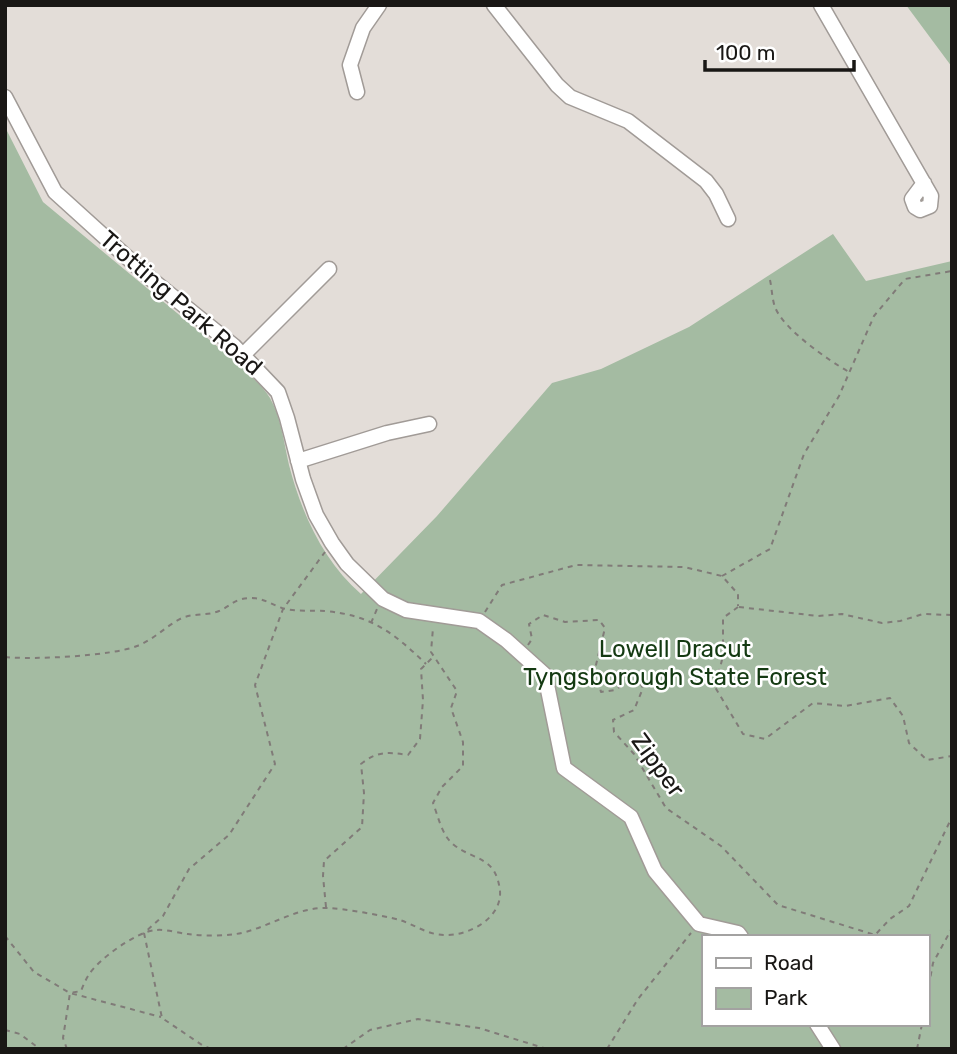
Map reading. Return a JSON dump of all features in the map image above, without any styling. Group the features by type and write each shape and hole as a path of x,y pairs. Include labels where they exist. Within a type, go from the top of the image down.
{"street":[{"path":"357,92 350,65 363,28 379,5"},
{"path":"494,5 556,85 570,97 628,121 696,174 716,194 728,219"},
{"path":"821,5 923,183"},
{"name":"Trotting Park Road","path":"5,97 55,192 151,279 243,355 278,392 316,515 332,544 352,570 383,599 407,610 479,621 545,675 565,768 631,817 655,871 699,924"},
{"path":"243,355 330,269"},
{"path":"298,461 387,433 429,424"},
{"path":"699,924 740,935"},
{"path":"818,1026 833,1049"}],"path":[{"path":"722,576 770,549 804,454 839,396 874,316 905,279 952,271"},
{"path":"770,281 775,309 789,327 832,362 850,372"},
{"path":"144,933 163,916 189,869 229,835 275,764 255,685 283,609 332,544"},
{"path":"479,621 502,585 576,565 684,567 722,576 738,594 738,607"},
{"path":"5,657 29,658 130,649 161,634 178,620 216,612 243,599 257,598 283,609 328,612 360,618 396,636 426,664"},
{"path":"371,623 383,599"},
{"path":"952,615 923,614 882,623 842,614 818,616 738,607 723,618 723,656 715,687 743,734 765,739 813,703 845,706 890,698 903,716 909,743 927,760 952,756"},
{"path":"70,993 82,991 88,975 129,940 157,929 192,934 234,934 258,929 296,913 326,908 402,921 417,929 446,936 480,927 497,910 500,892 495,875 480,857 453,845 443,830 433,803 442,787 463,766 463,742 452,708 457,691 431,652 434,629 431,613"},
{"name":"Zipper","path":"522,654 532,639 529,624 543,615 565,622 599,620 605,628 596,669 600,692 615,690 636,676 643,688 634,710 613,720 614,732 634,754 666,808 721,846 778,905 875,935 890,919 909,906 952,817"},
{"path":"326,908 324,861 362,827 364,793 361,764 373,754 388,752 408,755 420,739 423,700 421,669 433,657"},
{"path":"607,1049 638,999 699,924"},
{"path":"929,985 933,963 952,928"},
{"path":"144,933 162,1018"},
{"path":"5,936 34,972 70,993 162,1018 211,1049"},
{"path":"67,1049 63,1038 70,993"},
{"path":"343,1049 370,1030 418,1019 479,1028 547,1049"},
{"path":"917,1049 922,1026"},
{"path":"5,1030 20,1034 40,1049"}],"green space":[{"path":"906,5 952,5 952,67"},
{"name":"Lowell Dracut Tyngsborough State Forest","path":"5,127 43,202 241,366 267,394 277,413 294,483 307,518 335,567 361,594 437,516 552,383 601,369 689,327 833,234 866,281 952,261 952,1049 5,1049"}]}
